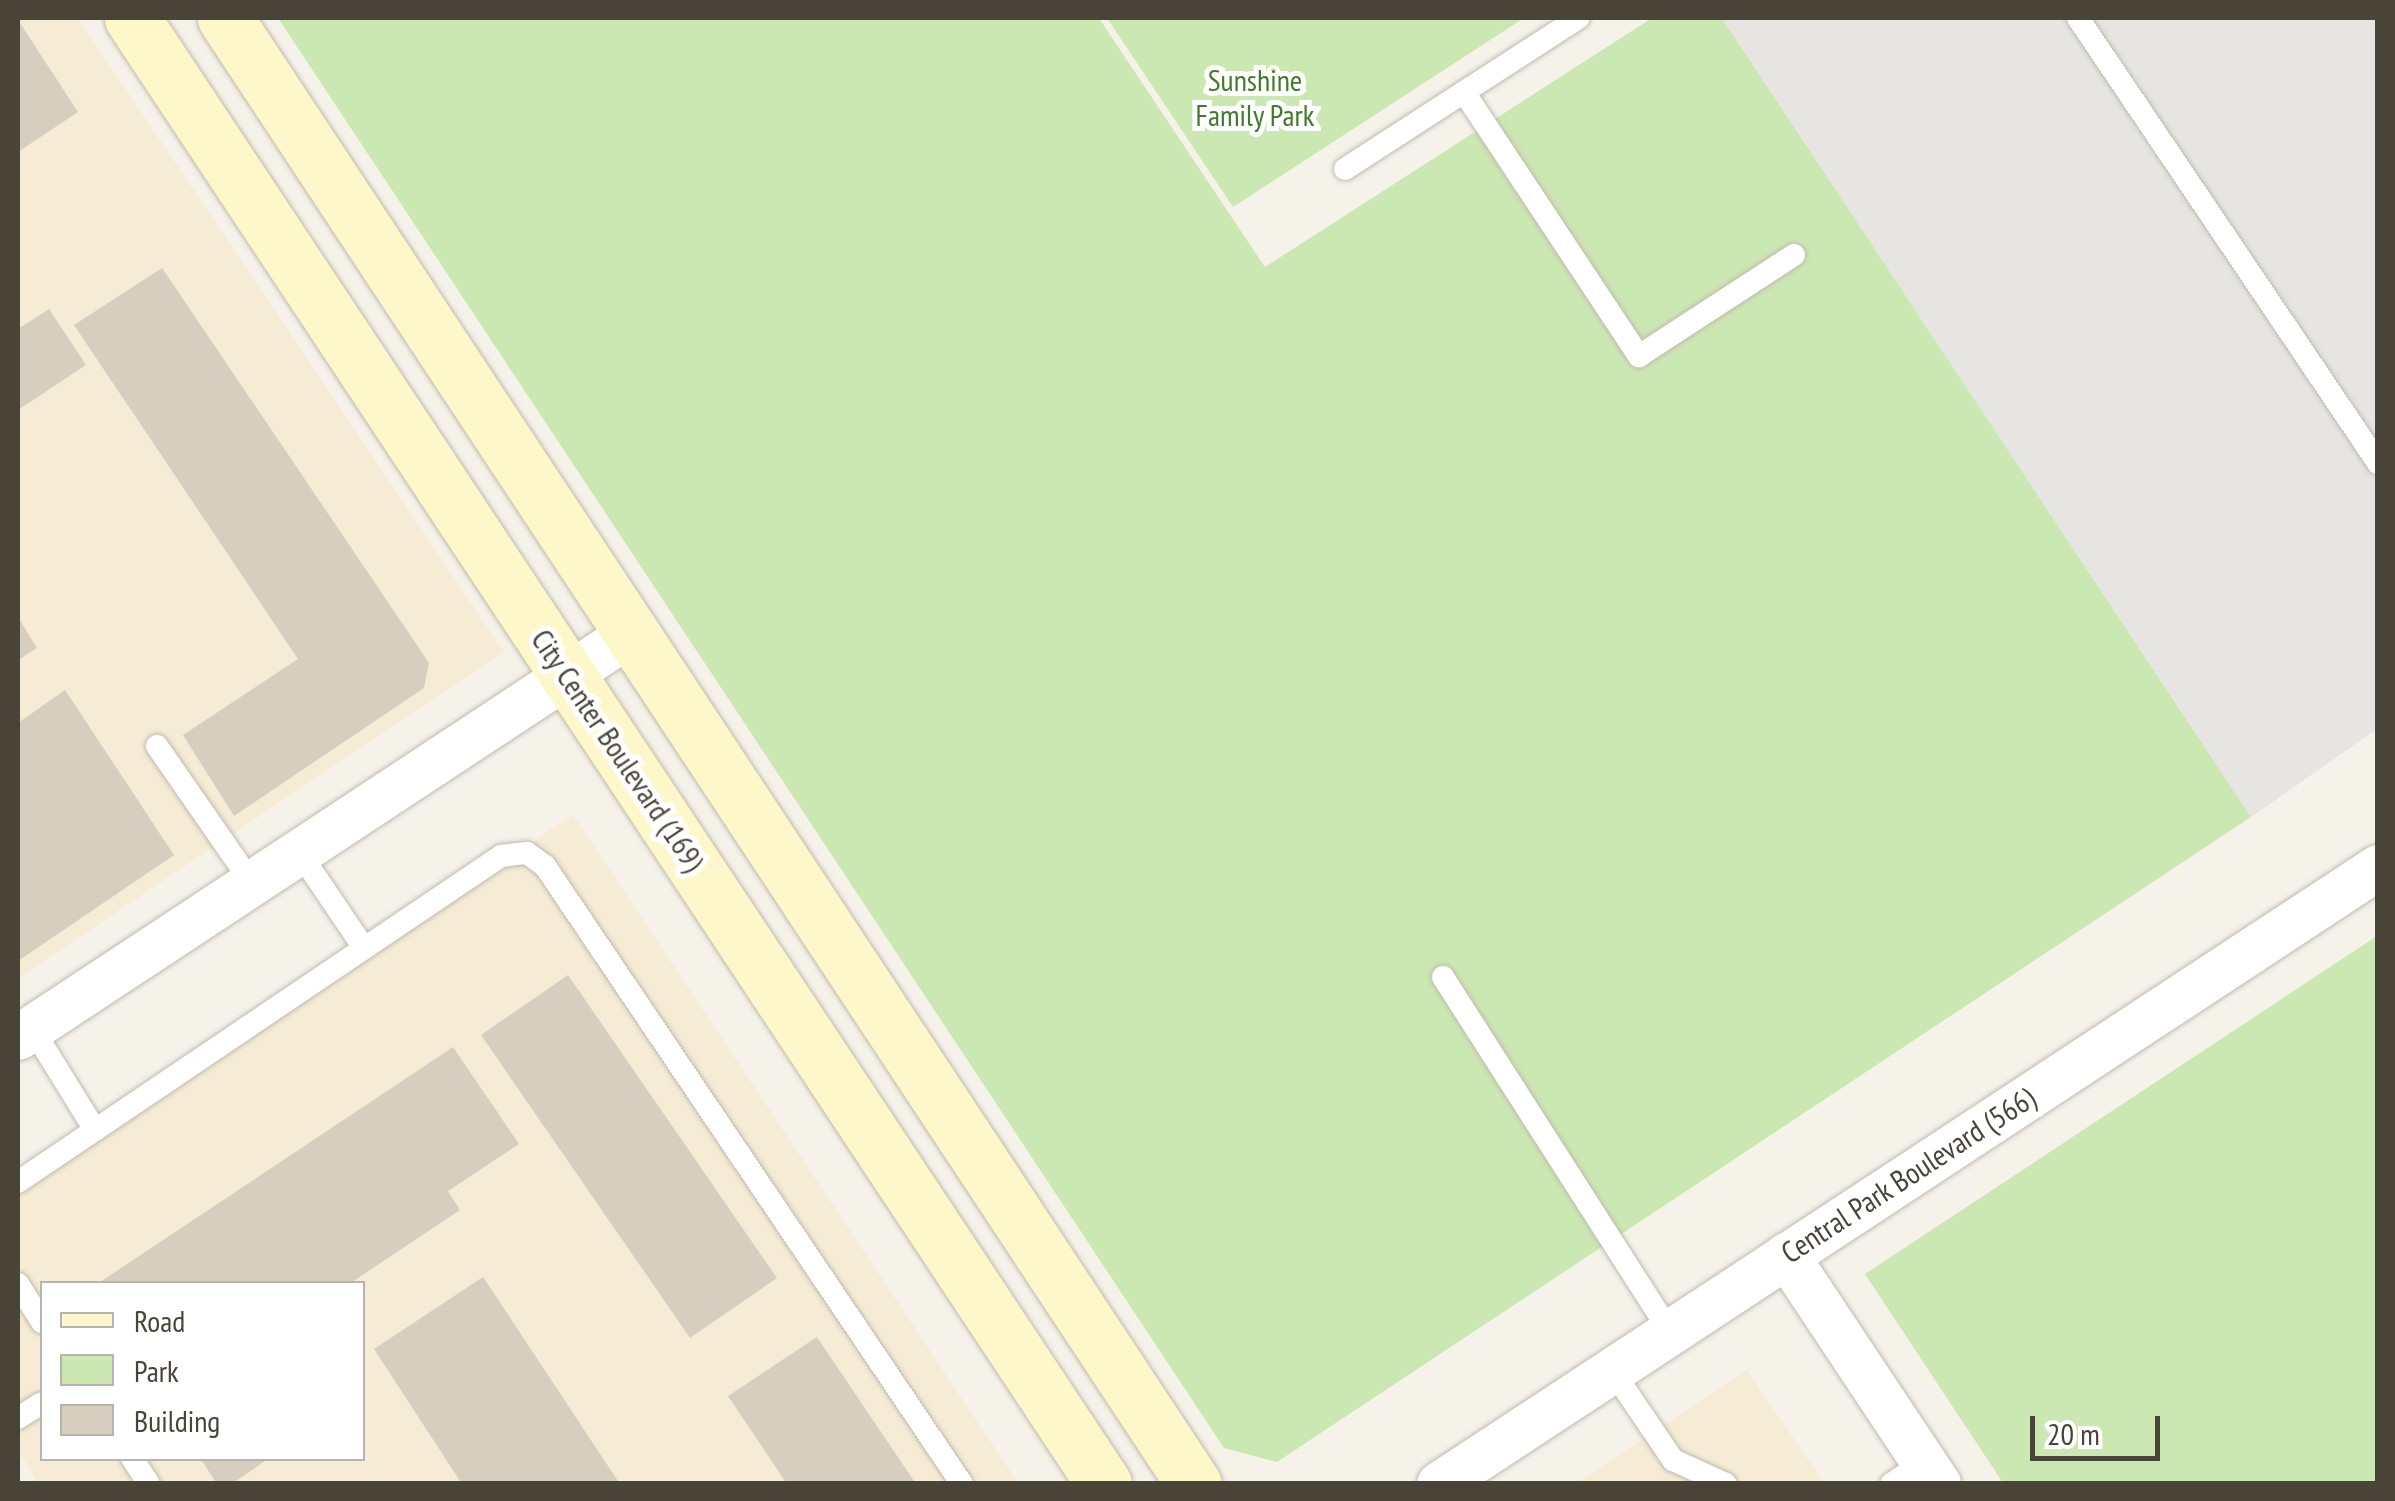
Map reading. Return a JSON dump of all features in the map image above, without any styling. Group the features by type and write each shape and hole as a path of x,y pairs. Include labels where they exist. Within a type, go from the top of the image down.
{"main road":[{"name":"City Center Boulevard (169)","path":"132,18 1104,1484"},
{"path":"225,18 1194,1484"}],"street":[{"path":"24,1032 631,633"},
{"name":"Central Park Boulevard (566)","path":"1439,1484 2378,868"},
{"path":"1786,1255 1918,1476"}],"lane":[{"path":"1345,170 1578,18"},
{"path":"2078,18 2378,464"},
{"path":"1464,92 1639,356 1794,255"},
{"path":"158,746 252,882"},
{"path":"299,852 364,948"},
{"path":"18,1182 501,856 527,853 545,866 962,1484"},
{"path":"1443,977 1670,1332"},
{"path":"24,1032 96,1130"},
{"path":"18,1284 40,1319"},
{"path":"1612,1370 1673,1460 1726,1484"},
{"path":"18,1418 40,1404"},
{"path":"134,1461 148,1484"}],"shaded area":[{"path":"18,18 78,18 504,652 18,978"},
{"path":"1722,18 2377,18 2377,729 2251,817"},
{"path":"573,815 1018,1483 39,1484 18,1450 18,1185"},
{"path":"1747,1370 1824,1483 1575,1484"}],"green space":[{"path":"278,18 1099,18 1265,267 1652,18 1722,18 2251,817 1277,1462 1224,1448"},
{"name":"Sunshine Family Park","path":"1107,18 1524,18 1233,207"},
{"path":"2377,936 2377,1483 2003,1483 1865,1274"}],"building":[{"path":"18,20 78,112 18,152"},
{"path":"162,268 429,663 424,688 234,816 183,735 298,659 74,325"},
{"path":"49,309 86,365 18,410 18,329"},
{"path":"18,617 37,648 18,660"},
{"path":"65,690 174,855 18,961 18,723"},
{"path":"568,975 777,1278 690,1338 481,1035"},
{"path":"453,1047 519,1144 448,1191 460,1210 354,1281 102,1281"},
{"path":"483,1277 618,1481 614,1484 462,1484 374,1349"},
{"path":"817,1337 916,1484 787,1484 728,1396"},
{"path":"202,1461 265,1461 232,1484 217,1484"}]}
